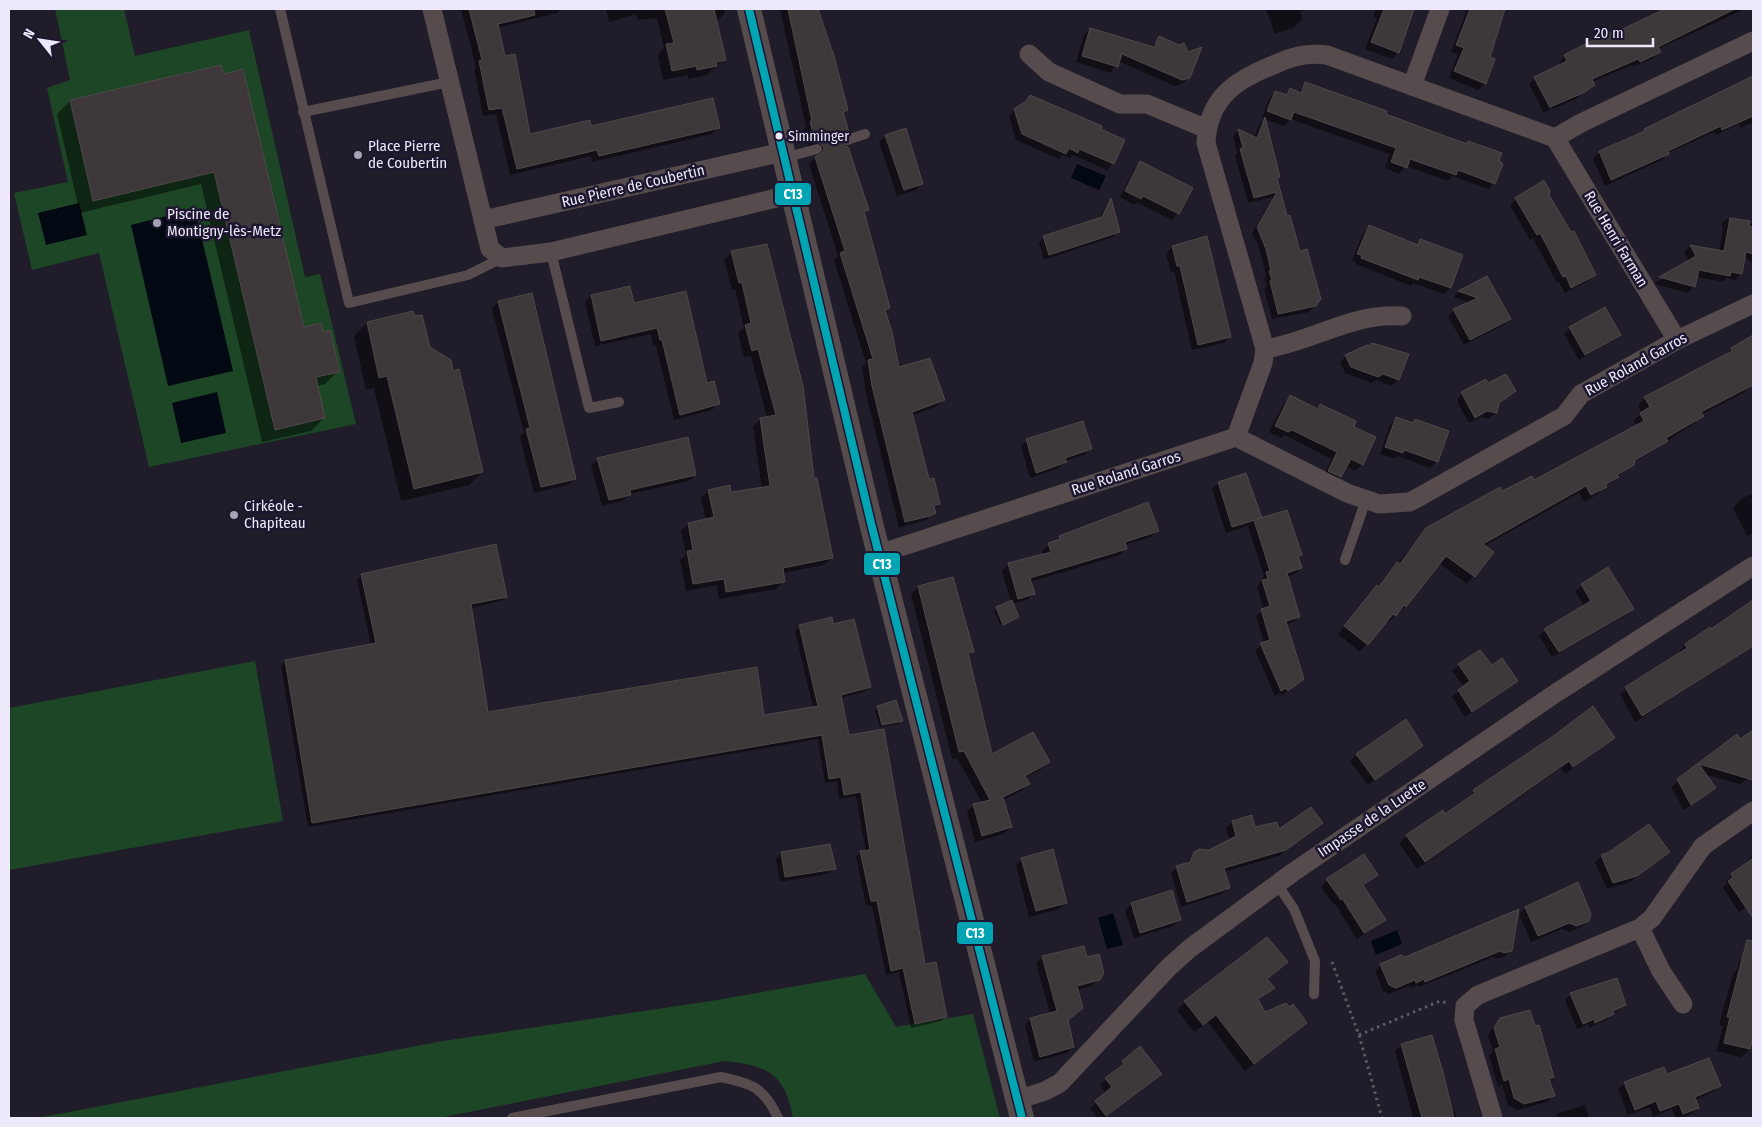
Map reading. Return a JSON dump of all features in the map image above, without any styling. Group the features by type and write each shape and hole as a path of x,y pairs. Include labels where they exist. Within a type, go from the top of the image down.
{"street":[{"path":"432,9 490,249 502,258 551,252 793,194"},
{"path":"749,9 879,554 1020,1109"},
{"path":"1412,86 1440,9"},
{"path":"1236,437 1263,363 1265,349 1206,143 1207,130 1216,106 1236,83 1295,55 1310,52 1327,55 1555,138 1581,123 1753,41"},
{"path":"1029,54 1049,72 1120,104 1148,104 1207,130"},
{"name":"Rue Henri Farman","path":"1555,138 1677,340"},
{"name":"Rue Pierre de Coubertin","path":"483,220 784,155"},
{"name":"Rue Roland Garros","path":"879,554 1236,437 1347,493 1379,504 1395,505 1410,502 1424,496 1564,416 1580,394 1677,340 1753,304"},
{"path":"1265,349 1280,346 1362,318 1384,314 1402,316"},
{"name":"Impasse de la Luette","path":"1020,1109 1060,1083 1168,968 1189,949 1277,884 1556,693 1753,566"},
{"path":"1493,1118 1464,1020 1465,1006 1478,995 1640,928 1652,918 1703,846 1753,811"},
{"path":"1640,928 1661,971 1683,1004"}],"lane":[{"path":"280,9 349,303 468,276 502,258"},
{"path":"304,112 449,82"},
{"path":"847,140 865,134"},
{"path":"784,155 817,149"},
{"path":"551,252 589,408 619,402"},
{"path":"1345,560 1366,500"},
{"path":"1277,884 1294,909 1316,961 1314,994"},
{"path":"512,1118 721,1077 748,1083 769,1098 778,1118"}],"path":[{"path":"1329,953 1359,1035 1382,1118"},
{"path":"1359,1035 1440,1001"}],"green space":[{"name":"Piscine de Montigny-lès-Metz","path":"55,9 124,9 135,56 249,30 305,277 320,274 356,424 149,467 99,253 32,270 14,193 68,182 47,88 70,80"},
{"path":"255,661 283,821 9,870 9,708"},
{"path":"865,974 896,1027 973,1014 1000,1118 793,1118 785,1091 772,1074 752,1065 724,1061 439,1118 37,1118 443,1041 717,1000"}],"shaded area":[{"path":"1077,164 1106,176 1099,190 1071,178"},
{"path":"79,203 87,235 46,245 38,213"},
{"path":"195,209 233,371 168,386 131,225"},
{"path":"217,392 226,433 181,443 172,403"},
{"path":"1113,913 1123,945 1107,949 1098,918"},
{"path":"1397,930 1402,944 1376,955 1371,941"}],"building":[{"path":"469,9 534,9 535,15 498,24 505,56 515,54 530,134 590,120 591,126 713,98 720,128 599,156 597,150 517,169 502,108 489,110 479,61 482,60"},
{"path":"665,9 714,9 726,60 716,62 717,66 697,70 696,66 672,71 666,44 674,43"},
{"path":"788,9 818,9 834,56 848,110 843,112 849,132 842,135 840,142 848,147 869,210 864,211 890,308 885,310 892,332 899,367 930,358 945,400 912,412 929,479 934,478 940,504 934,506 936,513 930,516 905,522 872,386 868,360 873,359 840,253 845,251 815,157 822,153 824,148 821,144 815,142"},
{"path":"1384,9 1414,9 1399,53 1371,42"},
{"path":"1470,9 1505,9 1490,57 1495,59 1486,84 1454,71 1464,48 1456,45"},
{"path":"1665,9 1735,9 1658,47 1661,52 1640,62 1638,59 1592,79 1595,85 1583,93 1550,107 1534,77 1567,61 1564,55 1597,38 1613,31 1614,33"},
{"path":"1090,28 1154,47 1159,36 1179,45 1184,43 1188,52 1202,47 1190,78 1182,80 1122,54 1118,67 1082,56"},
{"path":"221,65 224,74 243,69 304,327 321,323 323,332 330,330 340,372 316,377 325,418 275,430 214,172 93,201 70,100"},
{"path":"1753,76 1753,116 1722,130 1721,126 1668,151 1669,154 1611,180 1599,151 1645,131 1644,129"},
{"path":"1305,82 1387,111 1386,114 1467,144 1468,141 1502,153 1499,160 1503,164 1495,184 1458,170 1456,175 1410,159 1407,168 1391,162 1396,148 1294,112 1291,120 1267,111 1275,91 1287,95 1290,88 1301,93"},
{"path":"1030,95 1102,126 1101,129 1125,140 1114,164 1079,149 1078,153 1069,148 1066,154 1022,134 1014,109 1026,101"},
{"path":"1265,117 1280,177 1277,178 1287,216 1290,215 1300,251 1307,249 1321,299 1316,306 1278,314 1270,281 1272,280 1269,271 1271,271 1266,249 1257,227 1277,192 1254,198 1240,149 1243,148 1238,129 1257,138"},
{"path":"906,128 923,184 904,190 885,135"},
{"path":"1140,161 1193,188 1179,214 1143,196 1141,199 1125,191"},
{"path":"1544,180 1550,191 1549,195 1571,232 1574,231 1596,275 1571,288 1566,276 1563,277 1540,233 1537,235 1515,198"},
{"path":"1111,198 1120,232 1049,255 1043,236 1102,217"},
{"path":"1730,218 1750,221 1749,226 1753,227 1753,254 1746,252 1742,274 1731,272 1730,276 1699,270 1695,287 1659,277 1696,256 1690,245 1724,251"},
{"path":"1369,225 1418,245 1420,239 1463,255 1451,288 1419,277 1418,280 1361,258 1362,255 1357,254"},
{"path":"1207,236 1231,337 1198,345 1180,266 1177,266 1172,246"},
{"path":"767,244 803,386 814,478 817,478 833,558 783,568 785,582 726,592 724,579 693,584 687,551 693,550 688,523 714,517 708,490 730,485 731,492 770,486 760,418 776,415 758,349 752,351 745,325 751,323 742,283 739,283 731,251"},
{"path":"1487,276 1511,319 1470,340 1453,309 1478,298 1458,291"},
{"path":"630,286 634,303 686,291 707,383 714,381 720,404 680,415 662,340 660,340 657,328 601,341 591,295"},
{"path":"532,293 576,479 541,487 526,429 530,428 498,301"},
{"path":"1605,307 1621,335 1585,355 1569,327"},
{"path":"413,311 415,316 422,315 430,347 451,360 453,371 459,369 483,472 414,489 387,376 379,378 367,322"},
{"path":"1753,335 1753,385 1701,412 1704,416 1666,438 1668,441 1635,460 1634,465 1617,475 1619,477 1606,484 1607,487 1591,495 1586,486 1483,544 1494,552 1475,577 1446,556 1406,607 1404,605 1396,616 1393,614 1368,645 1344,626 1377,585 1379,587 1397,562 1400,564 1426,528 1500,487 1502,491 1532,476 1534,480 1644,421 1640,413 1650,407 1644,397 1732,351 1731,348"},
{"path":"1372,343 1409,354 1399,380 1383,374 1378,377 1351,367 1345,355 1367,345 1369,346"},
{"path":"1506,374 1516,391 1499,403 1497,413 1487,411 1475,418 1461,392 1486,379 1488,383"},
{"path":"1290,395 1318,409 1320,404 1356,421 1354,427 1376,437 1363,465 1351,459 1341,477 1328,471 1337,452 1292,430 1288,432 1275,426"},
{"path":"1396,417 1413,423 1415,419 1449,431 1438,462 1404,450 1403,453 1385,447"},
{"path":"1083,421 1092,449 1065,458 1067,462 1036,473 1026,439"},
{"path":"688,437 696,475 630,490 631,495 609,500 597,458"},
{"path":"1246,473 1262,518 1232,527 1218,482"},
{"path":"1148,502 1159,531 1125,542 1127,549 1030,578 1035,594 1018,599 1008,563 1051,552 1048,543 1060,539 1059,536"},
{"path":"1287,510 1302,555 1298,556 1302,568 1287,573 1300,617 1286,621 1304,679 1288,691 1286,688 1281,691 1260,643 1270,640 1261,609 1270,606 1262,580 1268,579 1266,572 1270,571 1254,520"},
{"path":"496,544 507,597 471,604 488,712 757,667 764,715 818,706 799,625 832,617 833,624 854,619 871,687 841,695 849,735 884,729 925,964 936,962 947,1017 915,1024 903,968 891,971 877,901 871,901 860,851 870,850 861,792 844,795 841,777 829,779 822,735 312,823 285,660 376,643 361,574"},
{"path":"1608,567 1634,609 1559,652 1544,629 1591,601 1581,584"},
{"path":"953,577 974,652 968,653 992,754 1033,732 1050,762 1025,776 1030,784 1003,797 1012,827 982,836 973,804 990,800 964,751 959,752 918,586"},
{"path":"1012,600 1019,617 1003,625 996,607"},
{"path":"1753,600 1753,646 1642,716 1625,687 1687,648 1685,644 1710,627 1711,629"},
{"path":"1480,650 1492,665 1502,658 1518,681 1472,712 1458,690 1470,681 1458,664"},
{"path":"896,700 903,721 882,725 877,706"},
{"path":"1593,706 1615,738 1573,767 1569,761 1425,862 1406,835 1443,810 1445,814 1475,793 1473,790 1552,737"},
{"path":"1406,719 1423,746 1375,780 1356,754"},
{"path":"1753,730 1753,780 1699,764 1716,788 1691,805 1677,779 1737,734 1740,739"},
{"path":"1311,807 1323,823 1286,850 1224,868 1230,888 1187,902 1176,866 1190,862 1194,852 1199,849 1209,850 1236,836 1232,821 1252,815 1255,827 1277,822 1279,829"},
{"path":"1649,824 1670,852 1637,876 1613,883 1601,855 1609,852"},
{"path":"830,844 836,869 785,877 781,852"},
{"path":"1053,849 1067,903 1036,911 1021,858"},
{"path":"1364,854 1378,875 1363,885 1386,920 1364,933 1342,898 1341,900 1326,879"},
{"path":"1753,858 1753,918 1728,881 1733,877 1731,874"},
{"path":"1578,882 1591,914 1589,921 1577,926 1569,923 1538,936 1525,907"},
{"path":"1172,890 1181,920 1140,933 1131,903"},
{"path":"1519,909 1512,951 1504,953 1500,951 1425,982 1424,979 1416,983 1415,980 1396,988 1389,985 1380,964 1401,955 1405,957"},
{"path":"1267,937 1288,962 1267,979 1275,988 1258,999 1265,1012 1286,1003 1289,1007 1293,1004 1307,1023 1254,1064 1216,1015 1203,1025 1184,1001"},
{"path":"1747,940 1753,941 1753,1038 1750,1049 1724,1043 1730,1017 1727,1017"},
{"path":"1084,946 1087,957 1099,954 1104,973 1100,980 1077,986 1083,1008 1068,1020 1074,1047 1040,1057 1030,1018 1057,1011 1042,956"},
{"path":"1617,978 1626,1005 1613,1011 1614,1014 1595,1023 1594,1019 1583,1024 1570,993"},
{"path":"1530,1010 1535,1026 1539,1025 1554,1077 1549,1079 1555,1096 1524,1104 1514,1098 1509,1079 1504,1081 1495,1049 1500,1047 1494,1028 1500,1018"},
{"path":"1432,1035 1454,1118 1422,1118 1401,1044"},
{"path":"1140,1046 1162,1074 1106,1116 1095,1101 1112,1087 1105,1078 1124,1064 1122,1061"},
{"path":"1709,1058 1721,1086 1695,1097 1699,1108 1683,1114 1679,1104 1660,1111 1656,1101 1635,1110 1624,1082 1664,1067 1667,1074"}],"transit line":[{"name":"C13","path":"749,9 871,523 1022,1118"}],"place":[{"name":"Simminger","path":"779,136"},
{"name":"Place Pierre de Coubertin","path":"358,155"},
{"name":"Piscine de Montigny-lès-Metz","path":"157,223"},
{"name":"Cirkéole - Chapiteau","path":"234,515"}]}
